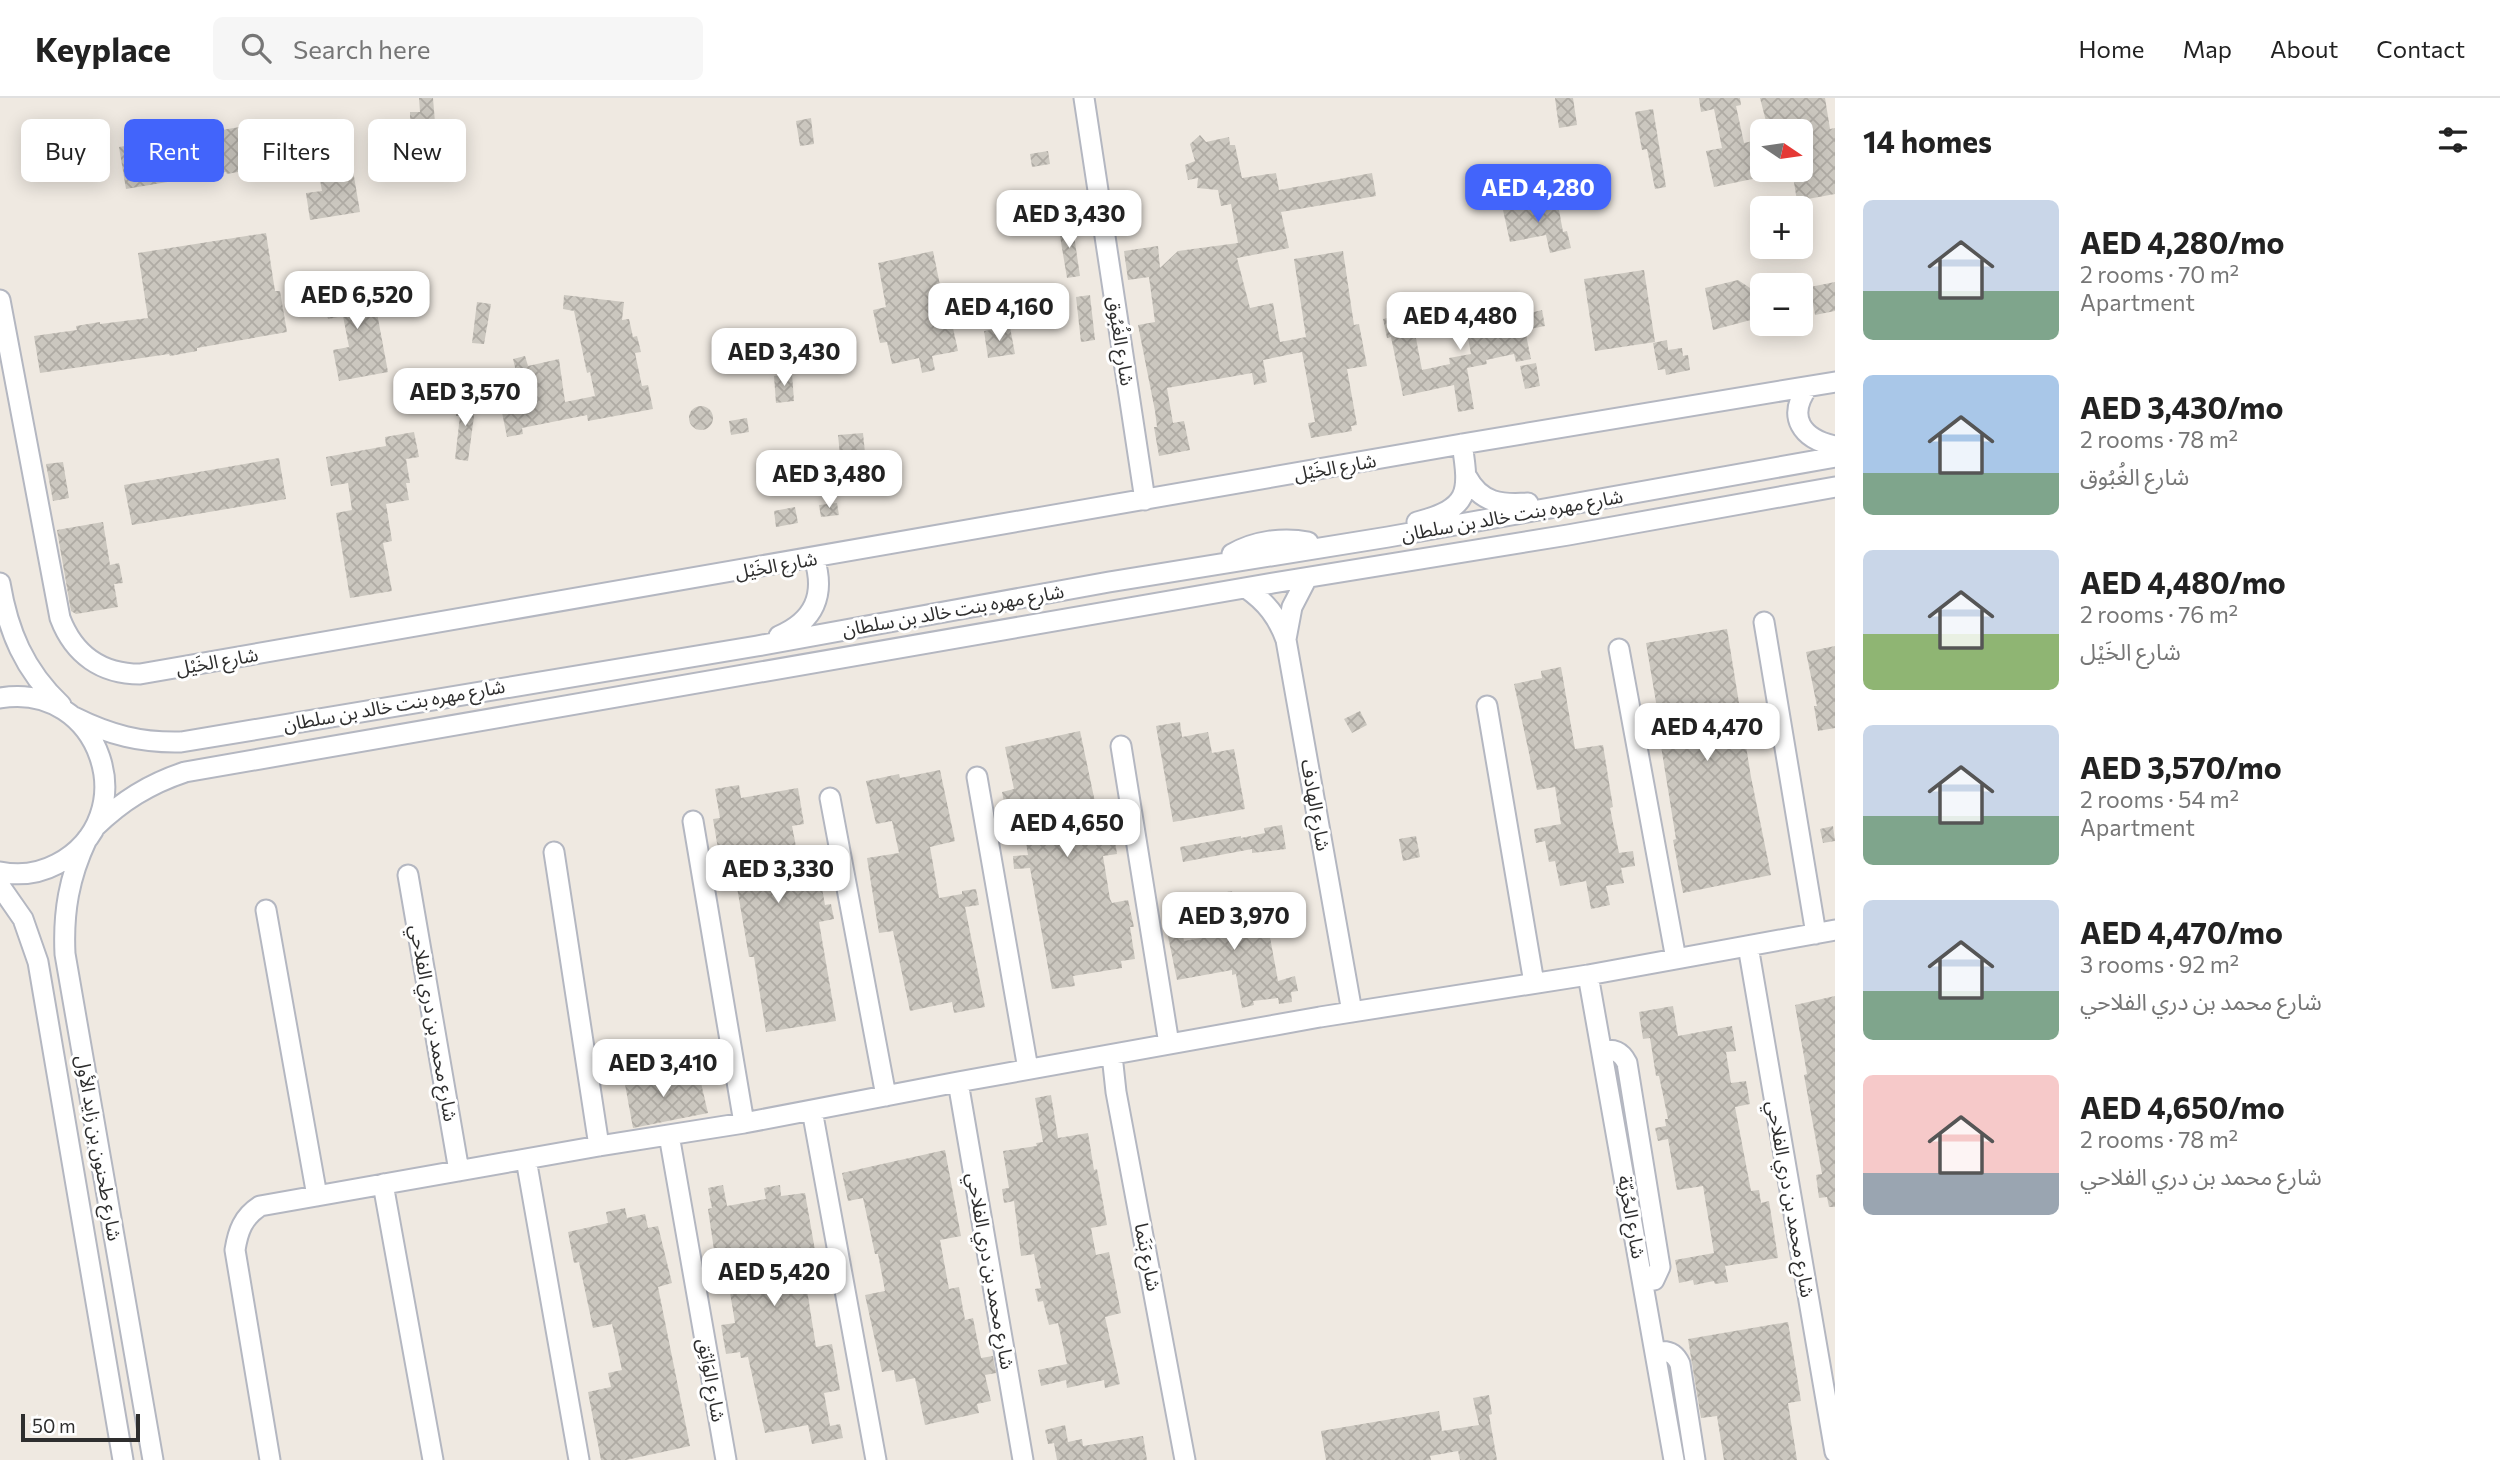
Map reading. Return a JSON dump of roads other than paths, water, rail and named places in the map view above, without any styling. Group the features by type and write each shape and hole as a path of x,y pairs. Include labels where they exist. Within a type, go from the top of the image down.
{"street":[{"name":"شارع الغُبُوق","path":"1084,98 1145,500"},
{"name":"شارع الخَيْل","path":"0,300 60,618 70,640 96,664 117,672 140,674 1462,444 1835,382"},
{"path":"1808,387 1800,397 1798,422 1805,433 1835,446"},
{"path":"1388,537 1406,526 1453,508 1464,494 1467,477 1462,444"},
{"name":"شارع مهره بنت خالد بن سلطان","path":"0,698 33,698 115,735 136,740 181,742 757,646 1217,564 1569,506 1835,457"},
{"path":"1467,477 1476,492 1491,502 1552,502 1569,506"},
{"name":"شارع مهره بنت خالد بن سلطان","path":"0,872 23,874 51,867 76,852 91,833 127,799 145,787 185,772 1835,487"},
{"path":"757,646 800,625 810,614 820,587 814,558"},
{"name":"شارع الهادف","path":"1286,640 1292,607 1307,578"},
{"path":"0,583 7,620 23,659 35,677 69,713"},
{"name":"شارع الهادف","path":"1246,588 1275,615 1286,640 1352,1012"},
{"path":"270,1460 235,1250 242,1224 250,1213 260,1206 744,1123 1169,1044 1588,975 1826,932 1764,622"},
{"path":"1619,649 1676,959"},
{"path":"1487,706 1534,983"},
{"name":"شارع طحنون بن زايد الأول","path":"69,713 93,741 104,769 105,789 102,809 72,876 67,895 64,915 65,954 153,1460"},
{"path":"1121,746 1169,1044"},
{"path":"977,777 1028,1069"},
{"path":"830,798 886,1096"},
{"path":"693,821 744,1123"},
{"path":"555,852 599,1146"},
{"name":"شارع محمد بن دري الفلاحي","path":"408,875 460,1171"},
{"name":"شارع طحنون بن زايد الأول","path":"0,886 23,919 38,962 123,1460"},
{"path":"266,910 317,1196"},
{"name":"شارع محمد بن دري الفلاحي","path":"1748,946 1835,1451"},
{"name":"شارع الحُريّة","path":"1588,975 1675,1460"},
{"name":"شارع بَنَما","path":"1112,1055 1116,1093 1185,1460"},
{"name":"شارع محمد بن دري الفلاحي","path":"958,1082 1023,1460"},
{"path":"812,1110 876,1460"},
{"name":"شارع الوَاثِق","path":"669,1135 726,1460"},
{"path":"526,1159 579,1460"},
{"path":"383,1184 433,1460"},
{"path":"1657,1352 1669,1352 1677,1358 1695,1460"}]}
